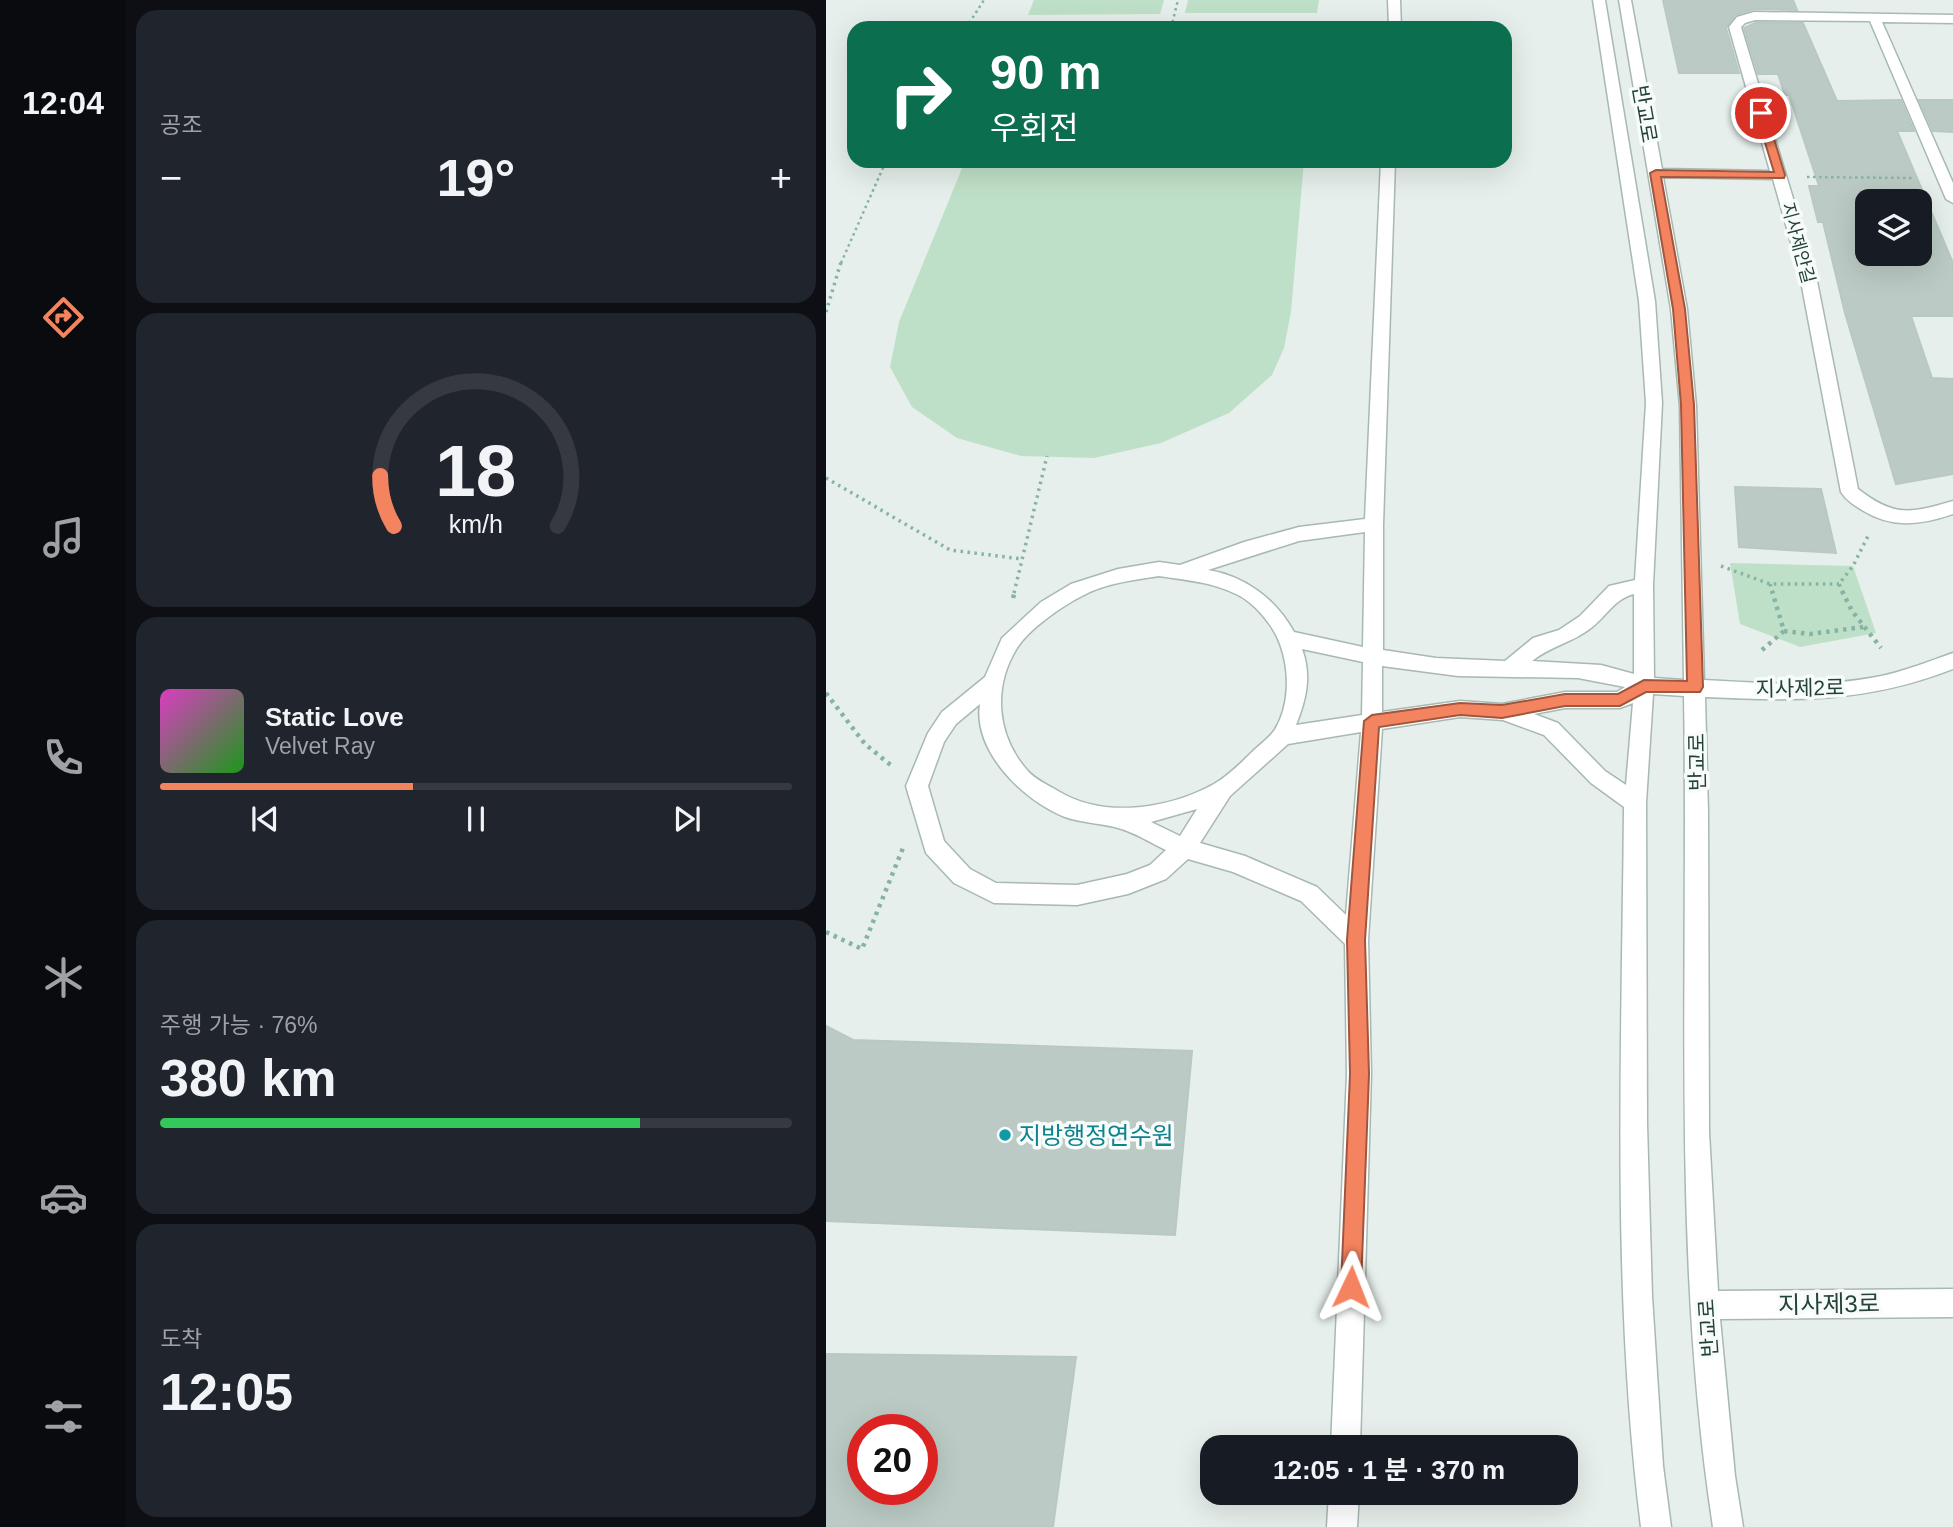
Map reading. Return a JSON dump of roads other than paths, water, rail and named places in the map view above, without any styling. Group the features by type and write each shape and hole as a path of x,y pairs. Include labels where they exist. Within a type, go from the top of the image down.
{"street":[{"path":"1394,0 1395,21"},
{"name":"반교로","path":"1599,0 1647,301 1654,403 1644,585 1644,686 1636,803 1634,1124 1638,1296 1648,1466 1656,1527"},
{"name":"반교로","path":"1625,0 1679,309 1688,405 1698,812 1696,1132 1705,1305 1720,1476 1728,1527"},
{"name":"지사제안길","path":"1953,19 1754,16 1741,20 1735,27 1807,271 1850,492 1869,509 1888,517 1924,518 1953,507"},
{"path":"1875,19 1953,199"},
{"path":"1345,1435 1359,1074 1356,940 1372,721 1374,525 1388,168"},
{"path":"1656,173 1780,175"},
{"path":"1180,573 1242,548 1338,525 1374,525"},
{"path":"1122,819 1177,808 1222,790 1282,736 1297,696 1296,660 1278,620 1246,590 1216,578 1159,569 1118,576 1078,589 1048,607 1009,643 993,682 989,712 998,747 1021,779 1069,808 1122,819 1184,848 1237,863 1309,894 1356,940"},
{"path":"1509,669 1540,643 1565,636 1587,621 1616,591 1644,585"},
{"path":"1288,638 1372,658 1457,668 1623,676 1644,686"},
{"name":"지사제2로","path":"1644,686 1811,690 1866,687 1953,661"},
{"path":"993,682 948,718 935,740 920,794 934,846 962,876 994,893 1077,895 1128,884 1158,872 1184,848 1222,790"},
{"path":"1282,736 1460,709 1502,712 1565,700 1620,700 1644,686"},
{"path":"1502,712 1551,729 1598,777 1636,803"},
{"name":"지사제3로","path":"1705,1305 1953,1303"},
{"path":"1342,1527 1343,1505"}],"place":[{"name":"지방행정연수원","path":"1005,1135"}]}
